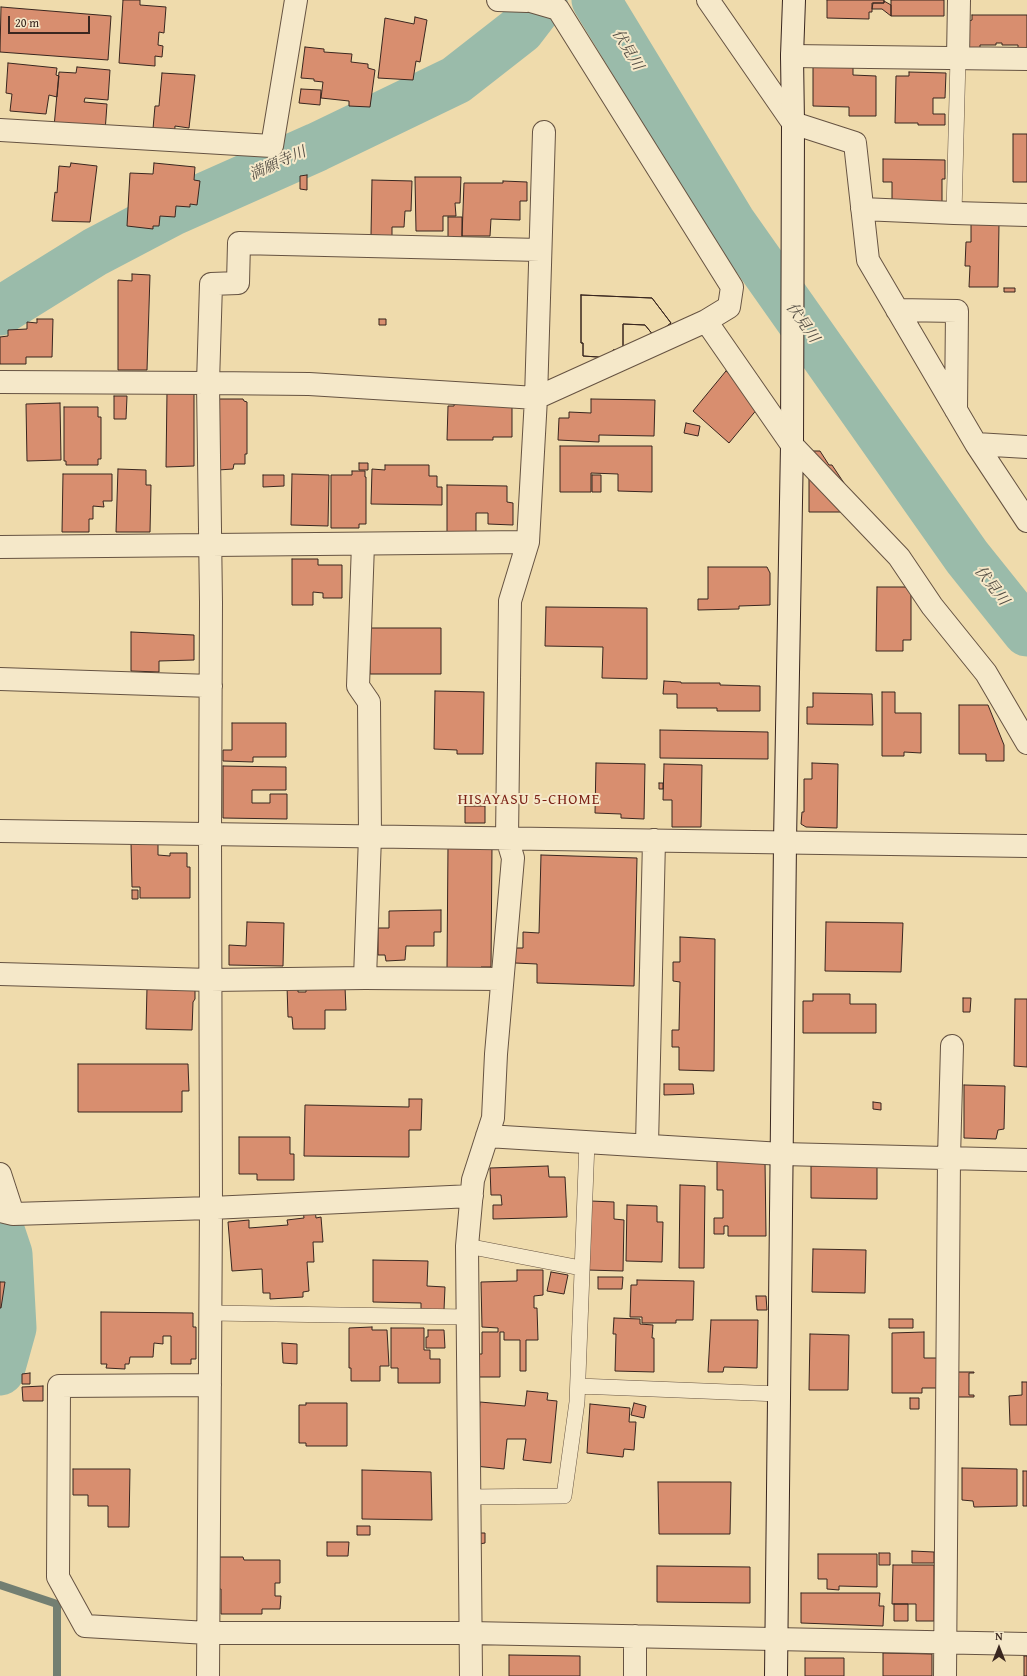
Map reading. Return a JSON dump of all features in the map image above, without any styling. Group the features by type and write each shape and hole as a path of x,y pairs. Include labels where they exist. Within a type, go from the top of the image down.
{"street":[{"path":"0,130 272,146 296,0"},
{"path":"0,382 309,384 536,398 706,321 729,307 732,287 558,9 527,0 498,0"},
{"path":"708,0 793,123 855,143 868,260 976,444 1027,521"},
{"path":"776,1676 785,842 792,445 792,56 794,0"},
{"path":"958,58 959,0"},
{"path":"792,56 1027,59"},
{"path":"470,1676 467,1246 473,1180 493,1118 496,1054 513,858 507,838 510,601 528,542 536,398 544,132"},
{"path":"862,209 1027,215"},
{"path":"208,1676 211,1313 211,545 208,383 211,284 238,283 239,243 540,250"},
{"path":"897,310 957,311 956,410"},
{"path":"706,321 792,445 898,557 932,606 986,673 1027,743"},
{"path":"976,444 1027,447"},
{"path":"0,547 528,542"},
{"path":"363,544 358,686 369,702 370,836 365,978"},
{"path":"0,679 211,686"},
{"path":"0,830 1027,846"},
{"path":"647,1145 654,840"},
{"path":"0,974 210,980 365,978 502,979"},
{"path":"945,1676 949,1158 952,1046"},
{"path":"487,1136 782,1154 1027,1160"},
{"path":"0,1174 5,1212 211,1208 472,1196"},
{"path":"210,1385 59,1386 58,1576 85,1626 208,1633 470,1633 1027,1644"},
{"path":"634,1676 635,1636"}],"lane":[{"path":"954,213 958,58"},
{"path":"469,1497 564,1496 578,1386 586,1142"},
{"path":"467,1246 581,1268"},
{"path":"211,1313 468,1317"},
{"path":"578,1386 779,1394"}],"building":[{"path":"123,0 140,0 140,5 166,7 164,33 159,32 158,45 163,46 162,57 155,56 155,66 119,63"},
{"path":"827,0 884,0 884,3 872,3 872,12 869,12 869,19 827,18"},
{"path":"891,0 944,0 944,16 891,16"},
{"path":"884,1 891,5 891,16 882,9 872,9 873,3 884,3"},
{"path":"1,7 111,16 108,60 0,52"},
{"path":"972,15 1027,15 1027,48 1018,48 1018,45 1002,45 1002,43 996,43 996,45 980,45 980,49 969,48 969,21 972,20"},
{"path":"415,17 427,20 420,62 416,61 413,80 378,78 385,18 414,24"},
{"path":"305,47 324,49 324,52 352,54 351,62 368,64 368,68 375,70 370,107 349,106 349,101 321,98 323,82 314,81 314,79 301,78"},
{"path":"8,63 57,68 56,75 59,76 57,97 49,95 46,114 10,111 12,94 6,93"},
{"path":"813,66 853,67 853,75 876,76 876,116 849,116 849,107 813,106"},
{"path":"77,67 110,70 108,100 85,98 84,102 107,104 105,132 54,127 59,72 76,73"},
{"path":"909,72 946,73 945,98 933,98 933,114 945,114 945,125 895,123 896,76 909,76"},
{"path":"162,73 195,75 189,128 175,126 174,142 152,140 155,106 159,106"},
{"path":"301,89 321,90 320,105 299,103"},
{"path":"1013,134 1027,134 1027,182 1013,182"},
{"path":"883,159 945,160 945,179 942,179 942,203 892,202 892,182 883,182"},
{"path":"71,163 97,166 90,222 52,221 55,192 57,193 59,166 70,167"},
{"path":"154,163 195,167 194,180 200,181 197,205 190,204 190,207 176,206 175,217 160,216 159,226 153,226 153,229 127,226 130,173 153,174"},
{"path":"307,175 307,190 300,189 300,176"},
{"path":"415,177 461,177 460,203 455,203 456,216 443,216 443,231 416,231"},
{"path":"372,180 412,181 411,211 405,211 404,227 392,227 392,236 371,235"},
{"path":"503,181 527,182 527,201 520,201 520,220 491,219 490,236 462,236 464,183 503,183"},
{"path":"448,217 462,217 462,238 448,237"},
{"path":"971,223 999,224 998,287 969,287 970,266 965,266 966,242 971,242"},
{"path":"132,274 150,275 147,370 118,370 118,280 132,281"},
{"path":"1004,288 1015,288 1015,292 1004,292"},
{"path":"581,295 652,298 671,323 654,336 645,325 623,324 623,350 613,350 613,358 583,356 583,343 581,343"},
{"path":"581,295 652,298 671,323 654,336 645,325 623,324 623,350 613,350 613,358 583,356 583,343 581,343"},
{"path":"37,319 53,319 52,357 26,357 26,364 0,364 0,337 8,336 8,330 27,329 27,322 37,323"},
{"path":"379,319 386,319 386,325 379,325"},
{"path":"726,371 763,402 729,443 693,411"},
{"path":"167,392 194,392 194,466 166,467"},
{"path":"114,396 127,396 126,419 114,419"},
{"path":"219,399 243,399 247,402 247,454 245,454 245,464 234,464 233,469 218,470"},
{"path":"591,399 655,400 654,436 599,435 599,442 558,440 559,418 569,418 569,412 591,413"},
{"path":"455,400 512,401 512,437 493,437 493,440 447,440 448,406 454,406"},
{"path":"60,403 61,460 27,461 26,404"},
{"path":"64,407 98,407 98,417 101,417 101,459 98,459 98,465 66,465 66,461 64,461"},
{"path":"686,423 700,426 698,436 684,433"},
{"path":"560,446 652,446 652,492 618,491 618,474 591,473 591,492 560,492"},
{"path":"812,451 820,451 829,465 832,465 852,495 852,512 809,512 809,467"},
{"path":"359,463 368,463 368,470 359,470"},
{"path":"385,465 429,465 429,476 437,476 437,487 442,487 442,505 371,504 372,469 385,470"},
{"path":"118,469 146,470 146,485 151,485 150,532 116,532"},
{"path":"352,471 365,471 366,524 359,524 359,528 331,528 331,475 352,475"},
{"path":"63,474 112,474 112,501 103,501 104,507 93,506 93,519 89,519 89,532 62,532"},
{"path":"292,474 329,475 328,526 291,525"},
{"path":"263,475 284,475 284,486 263,487"},
{"path":"592,475 601,475 601,492 592,492"},
{"path":"447,485 507,486 507,502 513,503 513,525 488,524 488,513 476,513 476,533 447,533"},
{"path":"292,559 318,559 318,565 342,565 342,598 323,598 323,593 313,592 313,605 292,605"},
{"path":"708,567 767,567 770,573 770,605 739,606 739,609 698,610 698,599 708,599"},
{"path":"877,587 911,587 911,640 903,640 903,651 876,651"},
{"path":"546,607 647,608 647,679 602,678 603,647 545,646"},
{"path":"370,628 441,628 441,674 370,674"},
{"path":"131,632 194,635 194,660 159,661 159,672 131,671"},
{"path":"664,681 760,686 760,711 717,711 717,708 677,708 677,694 663,694"},
{"path":"435,691 484,692 483,754 457,754 457,750 434,749"},
{"path":"882,692 895,692 895,713 921,713 921,753 904,752 904,756 882,756"},
{"path":"813,693 872,694 873,725 807,724 807,707 813,707"},
{"path":"959,705 988,705 1004,745 1004,761 986,761 986,754 959,754"},
{"path":"232,723 286,723 286,757 253,757 253,762 223,761 223,750 232,750"},
{"path":"660,730 768,732 768,759 660,758"},
{"path":"596,763 645,764 644,819 621,818 621,814 595,813"},
{"path":"812,763 838,764 837,828 806,827 801,824 802,812 804,812 804,779 812,779"},
{"path":"664,764 702,765 701,827 672,827 672,800 663,800"},
{"path":"223,766 286,767 286,790 252,790 252,803 270,803 270,794 287,794 287,819 223,818"},
{"path":"659,783 663,783 663,789 659,789"},
{"path":"465,806 485,806 485,823 465,823"},
{"path":"131,843 158,843 158,855 170,856 170,853 187,853 187,867 190,867 190,898 140,898 140,887 132,887"},
{"path":"448,846 492,846 491,967 481,967 482,970 447,970"},
{"path":"541,855 637,858 634,986 537,983 537,964 515,963 516,948 523,948 523,932 539,933"},
{"path":"132,890 138,890 138,899 132,899"},
{"path":"441,910 441,932 434,932 434,946 406,946 405,960 386,961 385,955 378,955 378,928 389,928 389,911"},
{"path":"247,922 284,923 283,966 229,965 229,945 246,946"},
{"path":"826,922 903,923 901,972 825,971"},
{"path":"680,937 715,939 714,1071 679,1070 679,1047 672,1047 672,1030 679,1030 680,982 673,981 673,962 680,962"},
{"path":"287,986 298,986 298,992 306,992 306,988 345,987 346,1010 325,1010 325,1029 293,1029 292,1017 288,1017"},
{"path":"147,988 195,988 192,1030 146,1029"},
{"path":"813,994 850,994 850,1004 876,1004 876,1033 803,1033 803,1001 813,1001"},
{"path":"963,998 971,998 970,1012 963,1012"},
{"path":"1015,999 1027,999 1027,1067 1014,1066"},
{"path":"78,1064 188,1064 189,1091 182,1091 182,1112 78,1112"},
{"path":"664,1084 693,1084 694,1094 664,1095"},
{"path":"964,1085 1005,1086 1004,1129 998,1130 996,1139 964,1138"},
{"path":"409,1099 422,1099 421,1130 409,1130 409,1157 304,1156 305,1105 409,1107"},
{"path":"873,1102 881,1103 881,1110 873,1109"},
{"path":"239,1137 290,1137 290,1154 294,1154 294,1180 257,1180 257,1174 239,1174"},
{"path":"717,1159 765,1161 766,1236 728,1236 728,1226 724,1226 724,1234 714,1234 714,1218 723,1218 723,1190 717,1190"},
{"path":"548,1166 549,1177 565,1177 567,1217 493,1219 493,1205 502,1205 501,1195 491,1195 490,1168"},
{"path":"811,1166 877,1167 877,1199 811,1198"},
{"path":"680,1185 705,1186 704,1268 679,1268"},
{"path":"591,1201 614,1202 614,1219 624,1220 623,1271 587,1270"},
{"path":"627,1205 657,1206 657,1222 663,1222 662,1262 626,1261"},
{"path":"303,1210 315,1210 316,1218 321,1217 323,1242 313,1242 314,1262 307,1262 309,1291 303,1292 303,1297 270,1299 270,1293 263,1293 262,1269 232,1271 228,1222 249,1220 249,1228 288,1225 287,1220 304,1218"},
{"path":"813,1249 866,1250 865,1293 812,1292"},
{"path":"373,1260 428,1261 427,1286 445,1287 444,1310 421,1309 421,1303 373,1302"},
{"path":"517,1270 543,1270 543,1295 534,1296 534,1308 537,1308 538,1340 526,1340 526,1371 520,1371 520,1340 504,1340 504,1332 500,1332 500,1377 475,1377 474,1354 482,1354 482,1332 498,1332 498,1328 482,1327 481,1282 517,1281"},
{"path":"551,1272 568,1275 564,1294 547,1291"},
{"path":"598,1277 623,1277 622,1289 598,1289"},
{"path":"637,1280 694,1281 693,1320 676,1320 676,1323 642,1323 642,1317 630,1317 631,1285 637,1285"},
{"path":"0,1282 5,1282 1,1308 0,1308"},
{"path":"756,1296 766,1296 767,1310 757,1310"},
{"path":"101,1312 193,1313 193,1327 196,1327 196,1359 191,1359 191,1364 171,1364 171,1336 163,1336 163,1344 154,1343 153,1357 130,1357 129,1364 125,1364 125,1369 106,1368 107,1364 101,1364"},
{"path":"614,1318 640,1319 640,1324 653,1325 652,1338 654,1338 654,1372 615,1371 616,1334 613,1334"},
{"path":"889,1319 913,1319 913,1328 889,1328"},
{"path":"711,1320 758,1320 757,1368 724,1367 723,1372 708,1372"},
{"path":"372,1327 372,1330 387,1330 389,1366 380,1366 380,1381 351,1381 351,1368 349,1368 349,1328"},
{"path":"391,1328 424,1328 424,1350 430,1350 430,1359 440,1359 440,1383 398,1383 398,1368 391,1368"},
{"path":"428,1330 444,1330 445,1348 426,1348 426,1337 428,1337"},
{"path":"924,1332 924,1358 937,1358 937,1388 922,1388 922,1393 892,1393 892,1333"},
{"path":"810,1334 849,1335 848,1390 809,1390"},
{"path":"282,1343 297,1344 297,1364 283,1363"},
{"path":"958,1372 974,1372 969,1373 969,1395 974,1395 974,1397 958,1397"},
{"path":"30,1373 30,1384 22,1384 22,1374"},
{"path":"1022,1382 1027,1382 1027,1425 1010,1425 1009,1396 1022,1395"},
{"path":"43,1386 43,1401 23,1401 22,1387"},
{"path":"527,1391 548,1393 547,1400 557,1401 551,1463 523,1460 526,1439 507,1439 504,1469 475,1466 480,1402 525,1406"},
{"path":"910,1398 919,1398 919,1409 910,1409"},
{"path":"306,1403 347,1403 347,1446 306,1446 306,1443 299,1443 299,1405 306,1405"},
{"path":"634,1403 646,1406 644,1418 631,1415"},
{"path":"590,1404 630,1408 629,1422 636,1422 634,1450 624,1449 623,1457 587,1453"},
{"path":"962,1468 1017,1469 1017,1506 974,1507 973,1501 962,1500"},
{"path":"73,1469 130,1469 129,1527 108,1527 108,1506 88,1506 88,1495 73,1495"},
{"path":"362,1470 431,1472 432,1520 362,1519"},
{"path":"1023,1471 1027,1471 1027,1506 1023,1506"},
{"path":"658,1482 731,1482 730,1534 659,1534"},
{"path":"357,1526 370,1526 370,1535 357,1535"},
{"path":"478,1533 485,1533 485,1543 479,1544"},
{"path":"327,1542 349,1542 348,1556 327,1556"},
{"path":"912,1551 934,1552 934,1563 912,1563"},
{"path":"879,1553 890,1553 890,1565 879,1565"},
{"path":"818,1554 877,1554 877,1587 839,1586 839,1590 827,1589 827,1579 818,1579"},
{"path":"218,1557 243,1557 244,1560 280,1560 280,1583 275,1583 275,1596 281,1596 280,1609 262,1609 262,1614 221,1614 221,1589 218,1589"},
{"path":"893,1565 934,1565 934,1621 916,1621 916,1604 892,1604"},
{"path":"657,1566 750,1567 750,1603 657,1602"},
{"path":"801,1593 880,1593 879,1606 884,1606 883,1626 801,1623"},
{"path":"894,1604 908,1604 908,1621 894,1621"},
{"path":"883,1653 932,1654 932,1676 883,1676"},
{"path":"509,1655 580,1656 580,1676 509,1676"},
{"path":"1024,1656 1027,1656 1027,1676 1024,1676"},
{"path":"805,1658 844,1658 844,1676 805,1676"}],"waterway":[{"name":"満願寺川","path":"0,311 95,252 173,211 317,147 456,80 520,30 543,0"},
{"name":"伏見川","path":"596,0 731,222 967,557 1027,632"},
{"name":"満願寺川","path":"0,1230 8,1254 12,1328 0,1371"},
{"path":"0,1585 57,1604 57,1676"}],"district":[{"name":"HISAYASU 5-CHOME","path":"529,800"}]}
